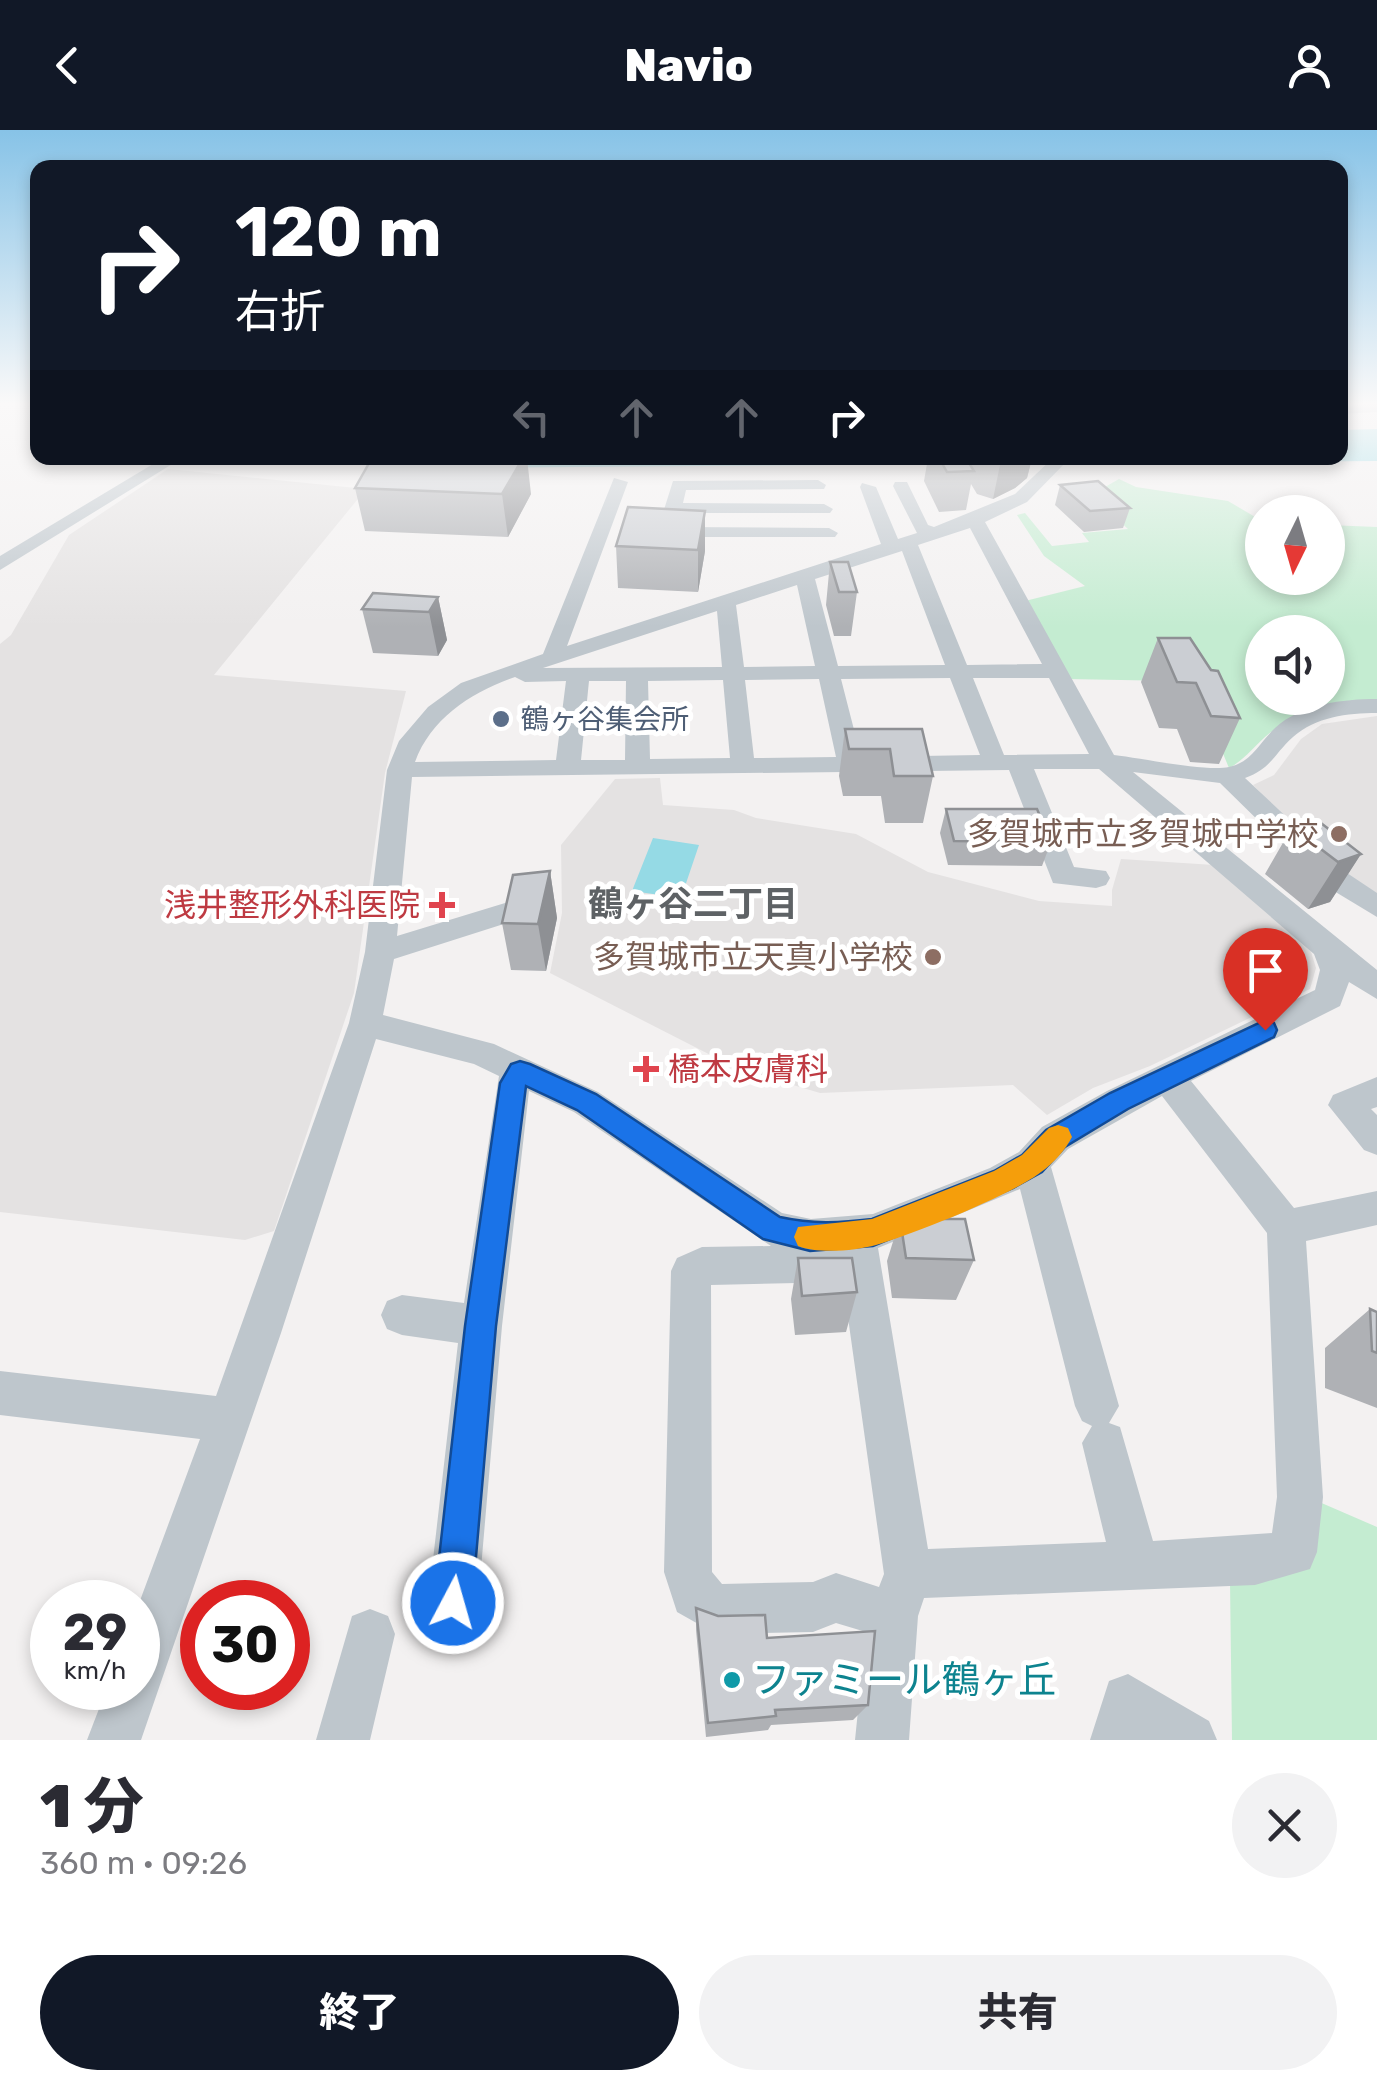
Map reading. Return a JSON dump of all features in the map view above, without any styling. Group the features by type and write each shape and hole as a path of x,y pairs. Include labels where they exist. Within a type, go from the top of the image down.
{"street":[{"path":"0,564 143,477"},
{"path":"497,676 626,675 672,647 726,603 975,520 1021,498 1042,477"},
{"path":"830,534 666,532 679,485 816,480 824,509 830,534 838,568"},
{"path":"552,658 620,482"},
{"path":"901,486 922,528 935,535"},
{"path":"868,487 1063,876 1096,878"},
{"path":"672,508 824,509"},
{"path":"975,520 1105,761 1377,987"},
{"path":"805,578 851,766"},
{"path":"726,603 743,767"},
{"path":"160,1613 365,1023 380,952 400,770 411,741 436,712 468,688 618,636 672,647 732,674 1056,671"},
{"path":"618,636 638,767"},
{"path":"568,768 578,675"},
{"path":"400,770 1105,761 1228,776 1257,766 1284,732 1310,716 1352,706 1377,706"},
{"path":"1228,776 1334,878 1377,907"},
{"path":"380,952 531,904"},
{"path":"1168,1079 1286,1228 1300,1497 1293,1552 1255,1561 1136,1566 901,1595 836,1598 814,1607 716,1609 694,1595 688,1572 691,1271 702,1266 858,1249 873,1232 1004,1180 1032,1164 1056,1138 1119,1101 1329,997 1336,970 1326,948"},
{"path":"365,1023 482,1053 586,1102 774,1229 858,1249"},
{"path":"453,1603 480,1326 513,1083 520,1071"},
{"path":"1377,1091 1346,1104 1377,1139"},
{"path":"1032,1164 1136,1566"},
{"path":"1286,1228 1377,1208"},
{"path":"858,1249 901,1595 882,1740"},
{"path":"402,1315 480,1326"},
{"path":"0,1392 229,1420"},
{"path":"343,1740 370,1634"},
{"path":"1117,1740 1128,1700 1190,1740"},
{"path":"114,1740 125,1710"}],"shaded area":[{"path":"156,477 249,477 366,489 214,675 406,691 385,773 354,993 274,1231 245,1240 0,1212 0,644 11,635 69,535"},
{"name":"多賀城市立多賀城中学校","path":"1377,716 1377,902 1350,884 1253,785 1274,775 1301,739 1322,724"},
{"name":"多賀城市立天真小学校","path":"660,778 663,805 734,810 756,818 856,834 928,872 1039,901 1112,906 1112,890 1121,859 1214,865 1309,945 1316,968 1310,989 1150,1066 1093,1088 1047,1115 1013,1085 820,1093 736,1068 550,973 562,913 561,845 615,779"}],"green space":[{"path":"1119,479 1136,487 1228,501 1245,511 1245,595 1345,595 1345,526 1377,527 1377,702 1345,703 1345,615 1245,615 1245,715 1300,715 1278,727 1229,768 1212,727 1175,681 1067,679 1025,601 1085,586 1044,556 1017,515 1025,513 1052,546 1089,542 1082,533 1128,529 1091,495"},
{"path":"1310,1498 1377,1527 1377,1740 1232,1740 1230,1581"}],"water":[{"path":"653,838 699,845 681,898 632,891"}],"building":[{"path":"361,477 512,477 502,494 355,488"},
{"path":"1098,481 1130,508 1090,511 1060,485"},
{"path":"628,507 705,511 698,550 616,546"},
{"path":"830,562 848,562 857,592 839,592"},
{"path":"373,593 438,597 429,612 362,609"},
{"path":"1158,638 1190,638 1211,670 1218,671 1240,718 1211,716 1196,683 1177,682"},
{"path":"845,729 922,729 933,776 894,776 890,749 849,749"},
{"path":"946,809 1037,809 1051,842 954,841"},
{"path":"1317,820 1361,854 1338,862 1292,827"},
{"path":"550,871 538,924 502,923 513,875"},
{"path":"900,1219 965,1219 974,1260 906,1258"},
{"path":"798,1258 852,1258 857,1292 802,1296"},
{"path":"1370,1309 1377,1312 1377,1353 1372,1351"},
{"path":"696,1608 718,1616 765,1615 767,1638 875,1631 868,1705 775,1710 776,1716 708,1723"}],"slow traffic":[{"path":"808,1237 873,1232 1004,1180 1032,1164 1058,1137"}],"place":[{"name":"鶴ヶ谷集会所","path":"501,719"},
{"name":"多賀城市立多賀城中学校","path":"1339,834"},
{"name":"浅井整形外科医院","path":"442,905"},
{"name":"多賀城市立天真小学校","path":"933,957"},
{"name":"橋本皮膚科","path":"646,1069"},
{"name":"ファミール鶴ヶ丘","path":"732,1680"}],"district":[{"name":"鶴ヶ谷二丁目","path":"693,904"}],"route":[{"path":"453,1603 480,1326 513,1083 520,1071 586,1102 774,1229 810,1237 873,1232 1004,1180 1032,1164 1056,1138 1119,1101 1265,1030"}]}
